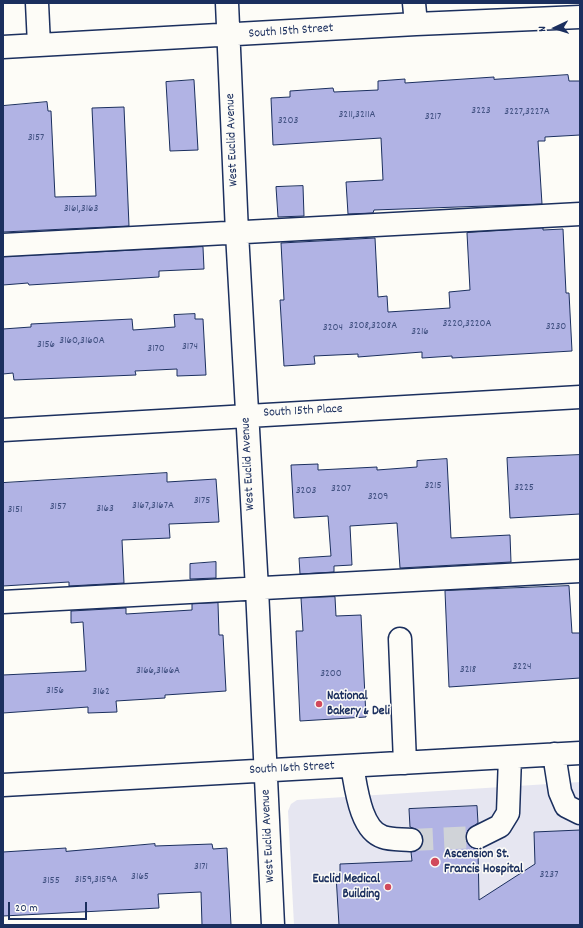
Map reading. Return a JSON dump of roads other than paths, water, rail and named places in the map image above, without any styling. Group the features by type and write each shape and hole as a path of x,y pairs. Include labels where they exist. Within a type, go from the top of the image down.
{"street":[{"path":"37,3 39,45"},
{"name":"West Euclid Avenue","path":"227,3 246,416 257,589 273,925"},
{"name":"South 15th Street","path":"3,47 229,36 415,14 580,18"},
{"path":"3,245 580,214"},
{"name":"South 15th Place","path":"3,430 580,397"},
{"path":"3,602 580,571"},
{"path":"400,639 405,763"},
{"name":"South 16th Street","path":"3,785 580,753"},
{"path":"554,754 560,792 566,806 580,813"},
{"path":"478,837 500,826 508,813 510,757"},
{"path":"352,766 360,809 367,824 382,837 411,840"}],"tunnel":[{"path":"411,840 478,837"}],"place":[{"name":"National Bakery & Deli","path":"319,704"},
{"name":"Ascension St. Francis Hospital","path":"435,862"},
{"name":"Euclid Medical Building","path":"388,887"}]}
